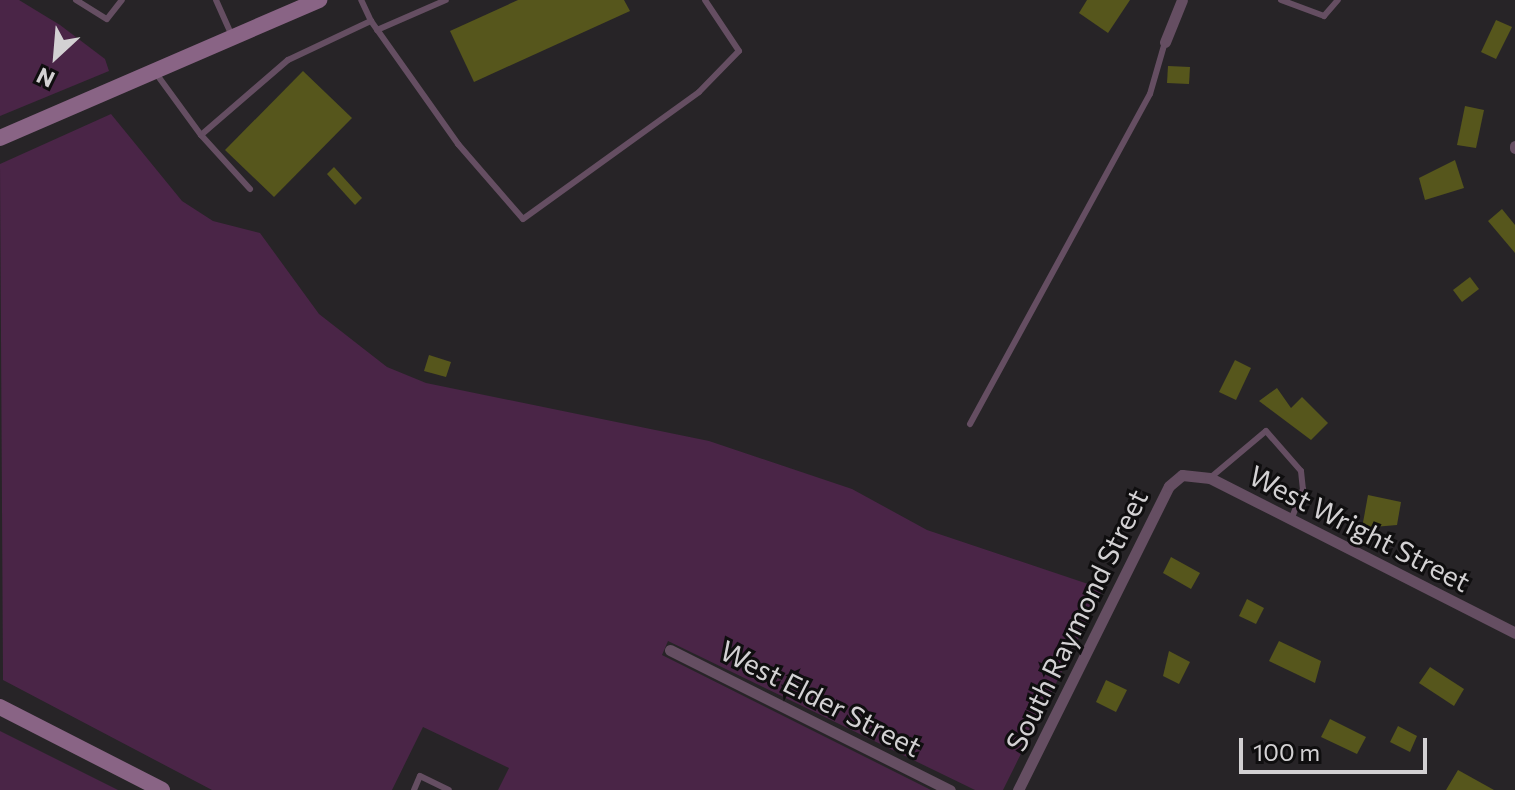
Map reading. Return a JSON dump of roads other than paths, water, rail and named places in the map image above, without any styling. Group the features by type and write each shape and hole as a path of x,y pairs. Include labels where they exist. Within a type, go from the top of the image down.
{"street":[{"path":"0,138 319,0"},
{"path":"1165,42 1182,0"},
{"name":"West Wright Street","path":"1182,475 1210,478 1515,633"},
{"name":"South Raymond Street","path":"1018,790 1169,486 1182,475"},
{"name":"West Elder Street","path":"670,650 950,790"},
{"path":"0,707 162,790"}],"lane":[{"path":"76,0 107,19 122,0"},
{"path":"216,0 233,38"},
{"path":"361,0 377,30 458,144 523,219 699,92 739,51 705,0"},
{"path":"377,30 446,0"},
{"path":"1281,0 1324,16 1338,0"},
{"path":"201,135 288,60 371,21"},
{"path":"970,424 1150,94 1165,42"},
{"path":"155,72 201,135 250,189"},
{"path":"1210,478 1266,431 1301,471 1303,489 1292,518"},
{"path":"414,790 420,776 449,790"}]}
